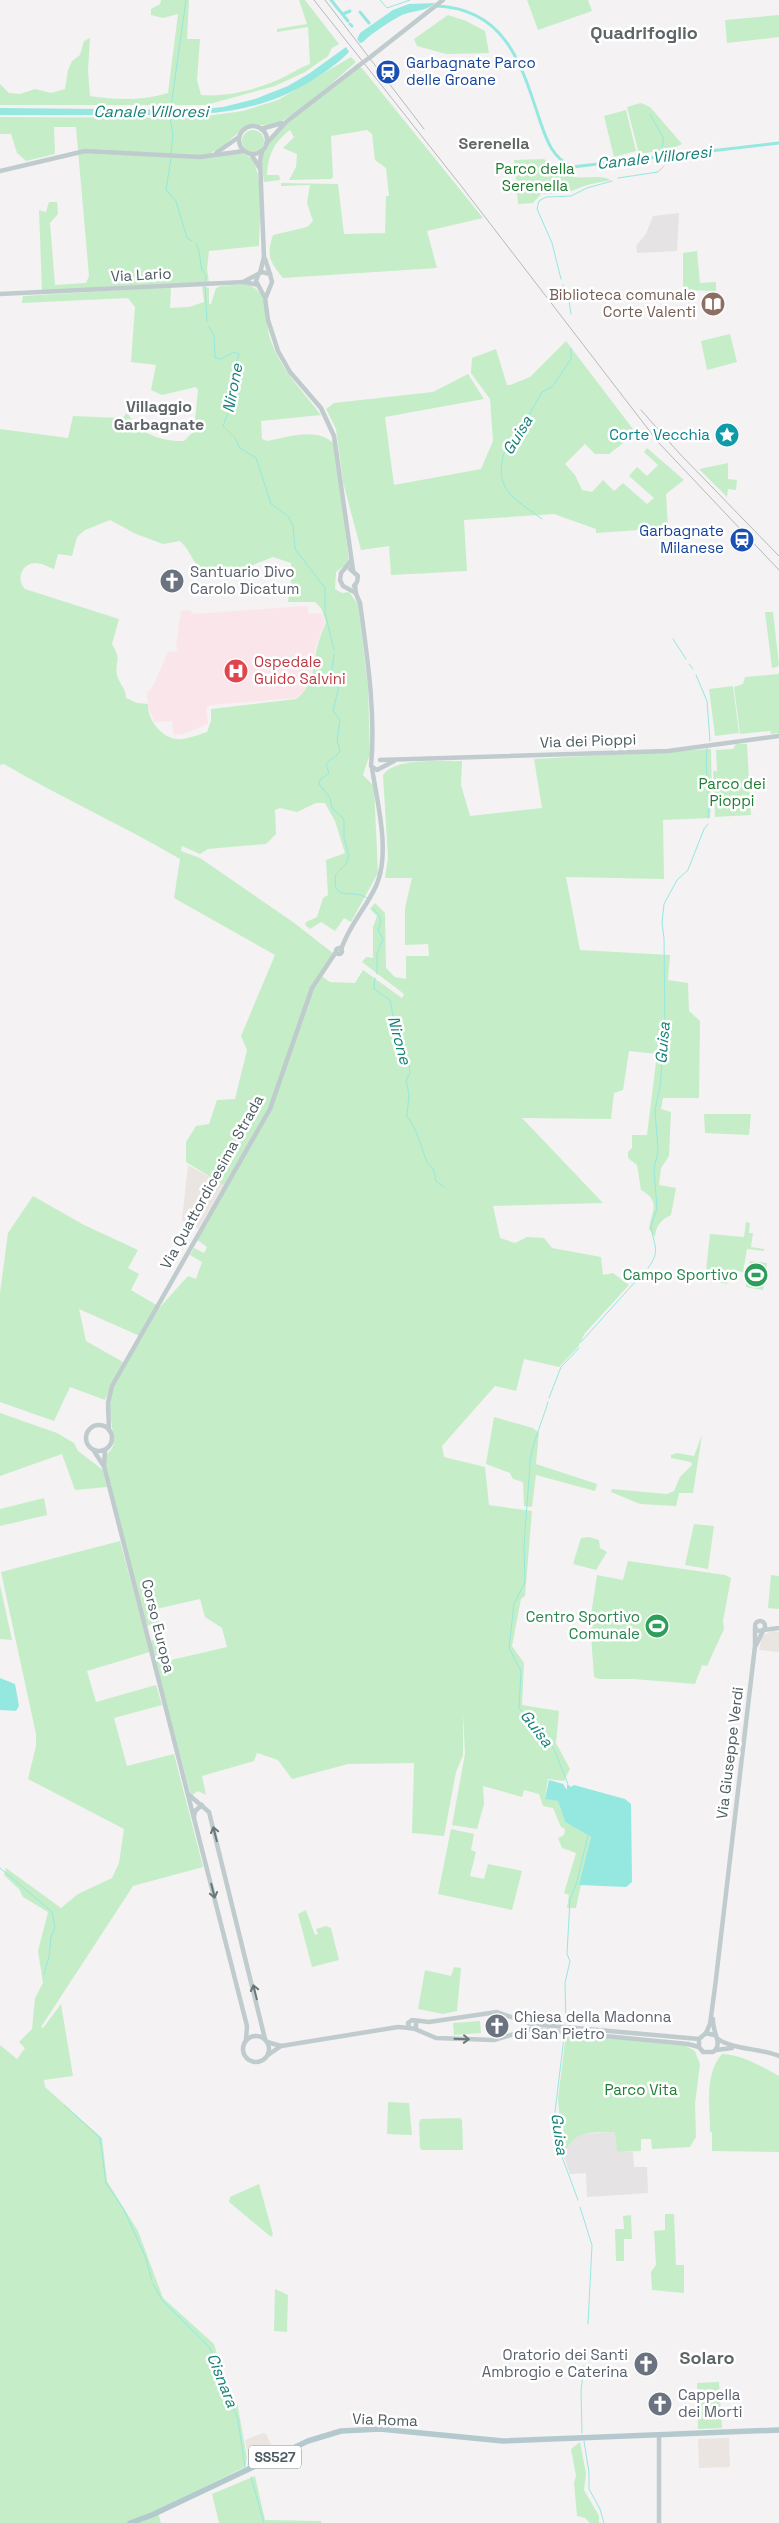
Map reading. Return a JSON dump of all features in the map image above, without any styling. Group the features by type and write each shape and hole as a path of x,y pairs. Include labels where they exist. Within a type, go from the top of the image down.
{"main road":[{"name":"Via Roma","path":"130,2523 152,2515 308,2441 341,2431 380,2429 503,2441 658,2435"},
{"name":"SS527","path":"658,2435 779,2430"}],"street":[{"path":"376,787 372,768 371,696 360,603 356,594 358,576 353,570 334,436 321,408 290,372 278,351 268,320 266,298 272,280 264,257 262,150 286,122 443,0"},
{"path":"212,155 239,137 248,127 273,128 286,122"},
{"path":"261,129 266,136 266,144"},
{"path":"239,137 239,145 244,151 251,154 261,171"},
{"path":"251,154 262,150"},
{"path":"0,171 85,151 175,156 212,155 244,151"},
{"path":"264,257 259,274 259,286 266,298"},
{"path":"259,274 270,274"},
{"name":"Via Lario","path":"244,282 259,274"},
{"name":"Via Lario","path":"0,294 244,282 259,286 269,286"},
{"path":"352,560 344,570 340,580 343,586 356,594"},
{"path":"344,570 353,570"},
{"path":"349,588 356,585"},
{"name":"Via dei Pioppi","path":"378,760 668,750 779,736"},
{"path":"373,750 381,768 376,787"},
{"path":"372,762 378,760"},
{"name":"Via dei Pioppi","path":"381,768 397,760"},
{"path":"372,768 376,770 381,768"},
{"name":"Via Quattordicesima Strada","path":"122,1367 270,1109 315,982 339,951 381,873 382,858 376,787"},
{"name":"Via Quattordicesima Strada","path":"109,1430 107,1418 109,1395 135,1340 142,1334"},
{"path":"133,1350 135,1340"},
{"path":"100,1425 109,1430 111,1443 105,1450 94,1451 86,1444 86,1435 91,1428 100,1425 107,1418"},
{"name":"Corso Europa","path":"105,1450 104,1466 248,2026 246,2040"},
{"name":"Corso Europa","path":"94,1451 104,1466"},
{"path":"758,1621 776,1628 757,1630 755,1628 758,1621"},
{"path":"763,1630 764,1623"},
{"name":"Via Giuseppe Verdi","path":"715,1987 755,1646 755,1628"},
{"name":"Via Giuseppe Verdi","path":"755,1646 763,1630"},
{"path":"187,1793 195,1803 202,1805 209,1812 269,2048 268,2056"},
{"path":"194,1821 195,1811 202,1805"},
{"path":"281,2046 253,2036 246,2040 243,2049 247,2059 258,2062 281,2046 398,2027 416,2022 429,2022 494,2012 507,2014 531,2024 699,2039 706,2034 710,2024 715,1987"},
{"path":"715,1987 712,2026 719,2044 716,2050"},
{"path":"415,2029 416,2022"},
{"path":"409,2025 436,2038 494,2040 526,2029 688,2044 699,2047 708,2054 730,2047 772,2054"},
{"path":"706,2034 716,2036 728,2044 779,2056"},
{"path":"699,2039 699,2047"},
{"path":"658,2435 659,2523"}],"shaded area":[{"path":"679,213 677,251 637,253 636,246 646,234 653,216"},
{"name":"Ospedale Guido Salvini","path":"308,607 308,614 321,613 325,622 316,646 313,669 304,692 296,698 211,705 206,708 208,724 183,734 174,735 172,721 154,722 148,705 147,693 154,684 168,652 178,651 176,645 181,611 189,610 194,614"},
{"path":"188,1165 224,1185 198,1229 182,1220"},
{"path":"772,1631 779,1632 779,1652 759,1650 762,1636"},
{"path":"616,2132 617,2152 633,2152 634,2167 647,2167 648,2193 587,2197 586,2173 570,2174 563,2154 569,2144 581,2134"},
{"path":"263,2433 266,2434 275,2452 247,2467 249,2458 245,2440"},
{"path":"729,2438 730,2467 699,2468 698,2439"}],"green space":[{"path":"161,0 189,0 187,39 200,39 197,80 201,95 223,95 255,88 276,81 310,64 308,27 277,32 277,29 307,24 299,0 305,0 339,44 332,48 328,56 305,72 275,86 206,105 0,105 0,84 9,93 20,94 35,89 51,93 65,89 68,70 72,61 80,55 84,41 90,38 88,70 90,96 129,99 168,93 178,14 163,18 151,15 151,9 160,4"},
{"path":"527,0 588,0 592,11 538,30"},
{"path":"448,15 466,21 485,31 489,53 446,54 417,46 414,39"},
{"path":"779,15 779,37 727,43 725,20"},
{"path":"351,57 356,62 317,96 285,119 272,125 246,126 221,148 212,152 213,157 241,153 248,156 254,162 260,198 259,246 209,251 207,269 209,282 42,291 39,210 46,212 49,202 57,202 58,214 50,223 55,285 86,283 89,276 76,127 54,127 55,154 26,161 17,153 11,134 0,134 0,117 192,118 243,111 278,100"},
{"path":"361,67 483,218 427,231 437,268 283,278 272,263 270,248 273,235 307,227 313,221 307,203 310,185 281,186 281,183 338,184 344,234 385,233 386,196 389,196 386,168 375,160 372,134 367,130 331,136 333,177 331,179 289,180 296,167 297,154 283,148 294,137 290,130 276,144 270,155 267,175 279,175 280,180 264,182 263,155 268,145 278,133 305,109 357,68"},
{"path":"641,103 650,107 682,144 671,149 639,154 627,107"},
{"path":"626,110 636,151 614,157 604,116"},
{"path":"253,130 263,137 264,141 257,151 253,152 243,145 242,141 249,131"},
{"name":"Parco della Serenella","path":"544,159 570,176 602,177 611,180 587,185 566,193 541,194 533,203 518,204 514,160"},
{"path":"697,251 700,283 716,282 716,291 683,290 683,253"},
{"path":"245,284 259,292 265,305 268,330 274,349 292,379 321,415 261,421 262,439 267,441 294,435 312,434 328,439 335,445 349,562 336,572 335,589 342,593 349,592 358,604 368,688 370,754 363,775 374,786 378,873 351,922 344,918 335,931 321,922 310,929 305,925 306,922 317,917 323,898 328,895 326,860 345,853 335,821 325,803 316,803 297,812 280,808 275,810 276,834 266,844 208,849 200,854 182,846 181,851 200,858 293,922 334,954 319,974 330,982 355,983 363,970 402,998 404,994 362,962 366,957 373,958 373,927 377,916 370,909 375,903 385,913 386,968 395,977 406,979 406,956 429,956 428,944 405,945 405,908 412,878 385,878 388,858 383,775 389,769 408,763 462,761 461,785 470,816 542,808 534,759 711,749 712,793 710,818 663,820 664,879 566,877 580,950 670,955 668,980 688,983 689,1011 700,1021 699,1098 663,1098 661,1109 671,1112 669,1156 661,1168 659,1185 676,1188 671,1215 660,1223 655,1237 649,1229 654,1207 653,1203 647,1194 641,1190 637,1165 628,1158 628,1152 632,1148 632,1135 647,1135 657,1054 629,1051 623,1090 614,1093 611,1119 522,1118 603,1203 493,1206 500,1238 515,1243 527,1237 544,1238 552,1248 601,1257 603,1275 613,1273 629,1285 585,1333 578,1347 559,1367 524,1359 516,1391 495,1386 442,1446 444,1457 485,1467 489,1505 532,1511 525,1596 521,1599 512,1646 524,1663 522,1705 559,1711 556,1743 570,1769 564,1781 548,1779 545,1798 558,1801 565,1822 591,1837 576,1908 567,1908 569,1895 564,1893 576,1853 562,1848 558,1838 564,1835 565,1829 561,1827 553,1808 543,1806 539,1794 524,1790 522,1797 483,1786 484,1804 477,1829 452,1825 465,1754 463,1714 463,1755 456,1772 444,1836 412,1833 414,1763 348,1764 292,1779 278,1760 257,1753 254,1761 202,1776 206,1795 198,1791 191,1796 150,1641 165,1636 171,1660 227,1647 222,1628 205,1617 200,1599 156,1609 159,1622 146,1626 104,1459 114,1443 110,1412 112,1392 119,1375 142,1337 79,1309 86,1341 123,1362 105,1400 70,1387 54,1421 0,1402 0,1293 8,1233 33,1196 84,1225 138,1250 128,1268 139,1274 131,1290 160,1307 188,1276 196,1279 202,1262 190,1255 194,1248 204,1253 207,1247 197,1240 227,1187 186,1162 186,1142 196,1126 209,1124 217,1100 235,1099 247,1050 241,1036 275,955 174,898 180,859 4,764 0,765 0,429 68,438 73,416 123,418 127,412 137,426 151,435 167,440 184,441 194,431 198,390 196,387 162,395 151,390 156,365 131,362 135,307 128,298 22,303 23,296 171,287 170,308 189,307 204,302 202,286 209,288 209,304 211,304 216,288","holes":["110,520 136,534 163,544 180,541 201,570 226,572 248,567 273,557 291,563 292,574 288,602 315,602 321,608 326,622 318,645 309,683 302,694 296,699 211,709 211,721 207,732 192,737 170,738 160,731 152,721 148,704 137,703 126,698 125,691 119,681 117,675 118,658 112,644 119,619 25,589 21,581 23,569 30,564 40,564 54,569 58,554 72,556 77,537 85,530"]},
{"path":"730,334 737,362 707,370 701,341"},
{"path":"566,341 636,433 609,454 595,454 585,444 565,464 575,475 582,490 592,492 603,480 614,491 623,483 647,504 654,498 629,476 637,467 647,476 658,465 644,452 647,448 684,480 666,494 668,528 596,533 596,529 554,514 464,520 467,571 391,575 389,546 361,550 343,482 336,429 326,409 334,403 433,392 468,374 484,399 385,417 394,485 481,469 493,441 490,399 471,373 472,358 496,349 507,385 510,385 530,377"},
{"path":"728,463 728,479 737,480 736,490 728,489 727,497 699,469"},
{"path":"765,612 773,612 779,665 772,668"},
{"path":"779,674 779,733 771,734 770,731 740,734 734,687 743,684 745,677"},
{"path":"733,686 739,733 715,736 709,689"},
{"name":"Parco dei Pioppi","path":"736,744 747,744 751,815 715,817 713,771 717,771 716,750 733,749"},
{"path":"704,1114 751,1114 749,1135 705,1133"},
{"path":"746,1222 750,1223 749,1233 753,1233 751,1247 764,1249 764,1251 747,1249 743,1272 730,1270 727,1284 718,1282 719,1274 706,1271 710,1234 744,1237"},
{"name":"Campo Sportivo","path":"750,1261 767,1263 763,1290 746,1287"},
{"path":"0,1413 57,1433 74,1443 78,1451 103,1470 107,1487 75,1490 62,1454 0,1476"},
{"path":"494,1417 533,1428 539,1433 536,1464 597,1484 595,1491 536,1475 532,1507 524,1506 523,1482 513,1479 510,1473 486,1464"},
{"path":"702,1435 693,1493 679,1493 676,1506 640,1504 611,1492 612,1489 667,1494 674,1491 680,1477 692,1465 691,1462 671,1458 671,1455 677,1453 694,1456"},
{"path":"44,1498 47,1515 0,1526 0,1509"},
{"path":"694,1524 714,1526 708,1569 685,1565"},
{"path":"589,1537 599,1540 600,1548 607,1552 596,1570 573,1564 581,1538"},
{"path":"120,1541 150,1652 87,1671 96,1702 156,1685 162,1705 114,1718 127,1766 174,1754 203,1867 133,1886 41,2027 43,2028 61,2004 73,2076 44,2080 45,2087 102,2138 107,2181 138,2231 163,2298 214,2344 229,2393 237,2402 247,2458 245,2467 157,2510 161,2523 0,2523 0,2045 17,2059 25,2048 19,2042 32,2029 35,1998 43,1983 38,1951 48,1912 23,1897 19,1889 4,1875 6,1868 61,1908 78,1894 112,1878 119,1863 124,1829 28,1779 36,1746 36,1734 1,1572"},
{"name":"Centro Sportivo Comunale","path":"628,1561 725,1575 731,1578 723,1621 724,1629 707,1666 702,1665 695,1684 633,1679 599,1679 594,1677 590,1622 597,1575 623,1580"},
{"path":"771,1575 779,1576 779,1609 768,1608"},
{"path":"0,1585 12,1640 0,1639"},
{"path":"451,1829 474,1834 471,1850 476,1852 470,1876 484,1879 488,1864 522,1871 512,1910 438,1894"},
{"path":"306,1910 315,1935 318,1934 316,1929 326,1926 331,1928 339,1960 312,1967 298,1914"},
{"path":"454,1967 461,1968 457,2011 443,2014 418,2009 425,1970 451,1976"},
{"path":"480,2021 481,2033 454,2035 453,2023"},
{"name":"Parco Vita","path":"566,2034 686,2046 695,2051 700,2064 695,2104 696,2137 690,2147 652,2149 651,2139 641,2139 641,2151 617,2152 615,2132 598,2132 579,2136 573,2140 563,2154 558,2099"},
{"path":"722,2054 745,2059 779,2076 779,2152 712,2151 709,2102 710,2081 716,2062"},
{"path":"388,2102 409,2103 412,2135 387,2134"},
{"path":"460,2118 462,2120 463,2150 422,2150 420,2148 419,2122 421,2119"},
{"path":"259,2184 273,2234 271,2237 229,2202 230,2197"},
{"path":"665,2214 674,2214 676,2265 684,2265 684,2293 652,2290 651,2272 656,2265 654,2231 665,2230"},
{"path":"631,2215 632,2239 624,2239 624,2261 616,2261 615,2229 624,2229 623,2216"},
{"path":"275,2289 288,2295 287,2332 274,2331"},
{"path":"719,2382 722,2428 698,2429 697,2383"},
{"path":"580,2442 586,2474 584,2490 599,2516 599,2523 590,2523 585,2518 577,2516 574,2483 576,2476 571,2449"},
{"path":"255,2476 265,2520 321,2521 321,2523 219,2523 212,2494"}],"water":[{"path":"435,3 423,9 402,15 381,27 363,42 360,43 357,39 360,33 393,10 409,4"},
{"name":"Canale Villoresi","path":"346,47 349,52 345,56 308,83 264,103 242,109 174,115 0,115 0,108 195,110 223,107 255,99 288,86"},
{"path":"0,1678 15,1684 19,1706 16,1711 0,1710"},
{"path":"549,1780 563,1784 567,1790 567,1784 571,1787 574,1785 625,1799 631,1804 632,1882 626,1887 579,1885 591,1837 565,1822 558,1801 545,1799"}],"waterway":[{"name":"Nirone","path":"171,107 186,0"},
{"path":"331,0 348,21"},
{"path":"380,0 387,8 410,0"},
{"name":"Canale Villoresi","path":"437,6 460,9 479,17 494,28 507,42 525,78 550,146 559,158 572,167 779,143"},
{"path":"343,14 350,11"},
{"path":"360,12 369,23"},
{"name":"Guisa","path":"650,114 664,139 661,152"},
{"name":"Nirone","path":"170,118 173,135 171,154"},
{"name":"Nirone","path":"171,158 166,190 176,201 187,238 192,241"},
{"name":"Guisa","path":"618,178 658,172 664,166"},
{"name":"Guisa","path":"561,279 552,243 537,209 539,201 546,197 571,196 587,188 612,181"},
{"name":"Nirone","path":"196,244 203,272 206,276 205,281"},
{"name":"Nirone","path":"205,285 207,322"},
{"name":"Guisa","path":"563,285 568,294 571,314"},
{"name":"Nirone","path":"209,326 214,336 215,358 221,359 234,352 239,354 234,371 235,384 228,397 230,408 223,426 235,438 240,448 256,458 271,504 288,516 293,525 295,549 325,588 325,613 334,650"},
{"name":"Guisa","path":"542,519 508,492 501,475 502,464 505,450 512,445 542,392 552,387 571,359 571,348"},
{"name":"Guisa","path":"673,639 686,659"},
{"name":"Nirone","path":"334,654 331,678 339,686 333,711 340,720 337,741 340,750 326,765 329,773 320,780 319,784 330,798 332,808 344,819 344,838 349,856 346,864 336,874 335,883 337,889 345,894 362,895 367,898"},
{"name":"Guisa","path":"689,664 693,669"},
{"name":"Guisa","path":"696,675 707,701 710,741"},
{"name":"Guisa","path":"707,748 708,818"},
{"name":"Guisa","path":"648,1268 655,1253 651,1227 657,1208 654,1169 658,1151 655,1110 660,1086 665,1031 664,938 662,923 664,904 677,880 688,870 704,829 708,824"},
{"name":"Nirone","path":"373,908 380,918 378,930 383,939 377,954 377,974"},
{"name":"Nirone","path":"375,978 374,989 390,1000 396,1031 402,1038 404,1055 409,1065 410,1073 406,1081 409,1094 407,1116 418,1137 427,1161 434,1170 436,1181 444,1187"},
{"name":"Guisa","path":"581,1342 644,1272"},
{"name":"Guisa","path":"549,1398 561,1367 579,1348"},
{"name":"Guisa","path":"548,1402 530,1459 524,1545 525,1582 514,1604 509,1648 521,1671 519,1708 554,1749 568,1784"},
{"name":"Guisa","path":"566,2023 565,1983 570,1961 567,1954 570,1899 576,1885 588,1836"},
{"name":"Cisnara","path":"0,1868 52,1912 55,1927 51,1937 49,1957 44,1974"},
{"name":"Guisa","path":"564,2037 555,2112 561,2154 578,2200"},
{"name":"Cisnara","path":"64,2105 100,2138 106,2183 124,2210 145,2256 152,2281"},
{"name":"Guisa","path":"580,2207 592,2245 588,2324"},
{"name":"Cisnara","path":"153,2284 162,2300 210,2348 238,2420 245,2467"},
{"name":"Guisa","path":"582,2433 581,2391 584,2366"},
{"name":"Guisa","path":"584,2441 589,2472 589,2489 600,2509 604,2523"},
{"name":"Cisnara","path":"251,2477 264,2523"}],"railway":[{"path":"314,0 462,187 658,442 779,570"},
{"path":"325,0 424,129"},
{"path":"641,410 679,453 779,556"}],"place":[{"name":"Garbagnate Parco delle Groane","path":"388,72"},
{"name":"Biblioteca comunale Corte Valenti","path":"713,304"},
{"name":"Corte Vecchia","path":"727,435"},
{"name":"Garbagnate Milanese","path":"742,540"},
{"name":"Santuario Divo Carolo Dicatum","path":"172,581"},
{"name":"Ospedale Guido Salvini","path":"236,671"},
{"name":"Campo Sportivo","path":"756,1275"},
{"name":"Centro Sportivo Comunale","path":"657,1626"},
{"name":"Chiesa della Madonna di San Pietro","path":"497,2026"},
{"name":"Oratorio dei Santi Ambrogio e Caterina","path":"646,2364"},
{"name":"Cappella dei Morti","path":"660,2404"}],"district":[{"name":"Quadrifoglio","path":"644,33"},
{"name":"Serenella","path":"494,143"},
{"name":"Villaggio Garbagnate","path":"159,415"},
{"name":"Solaro","path":"707,2358"}]}
